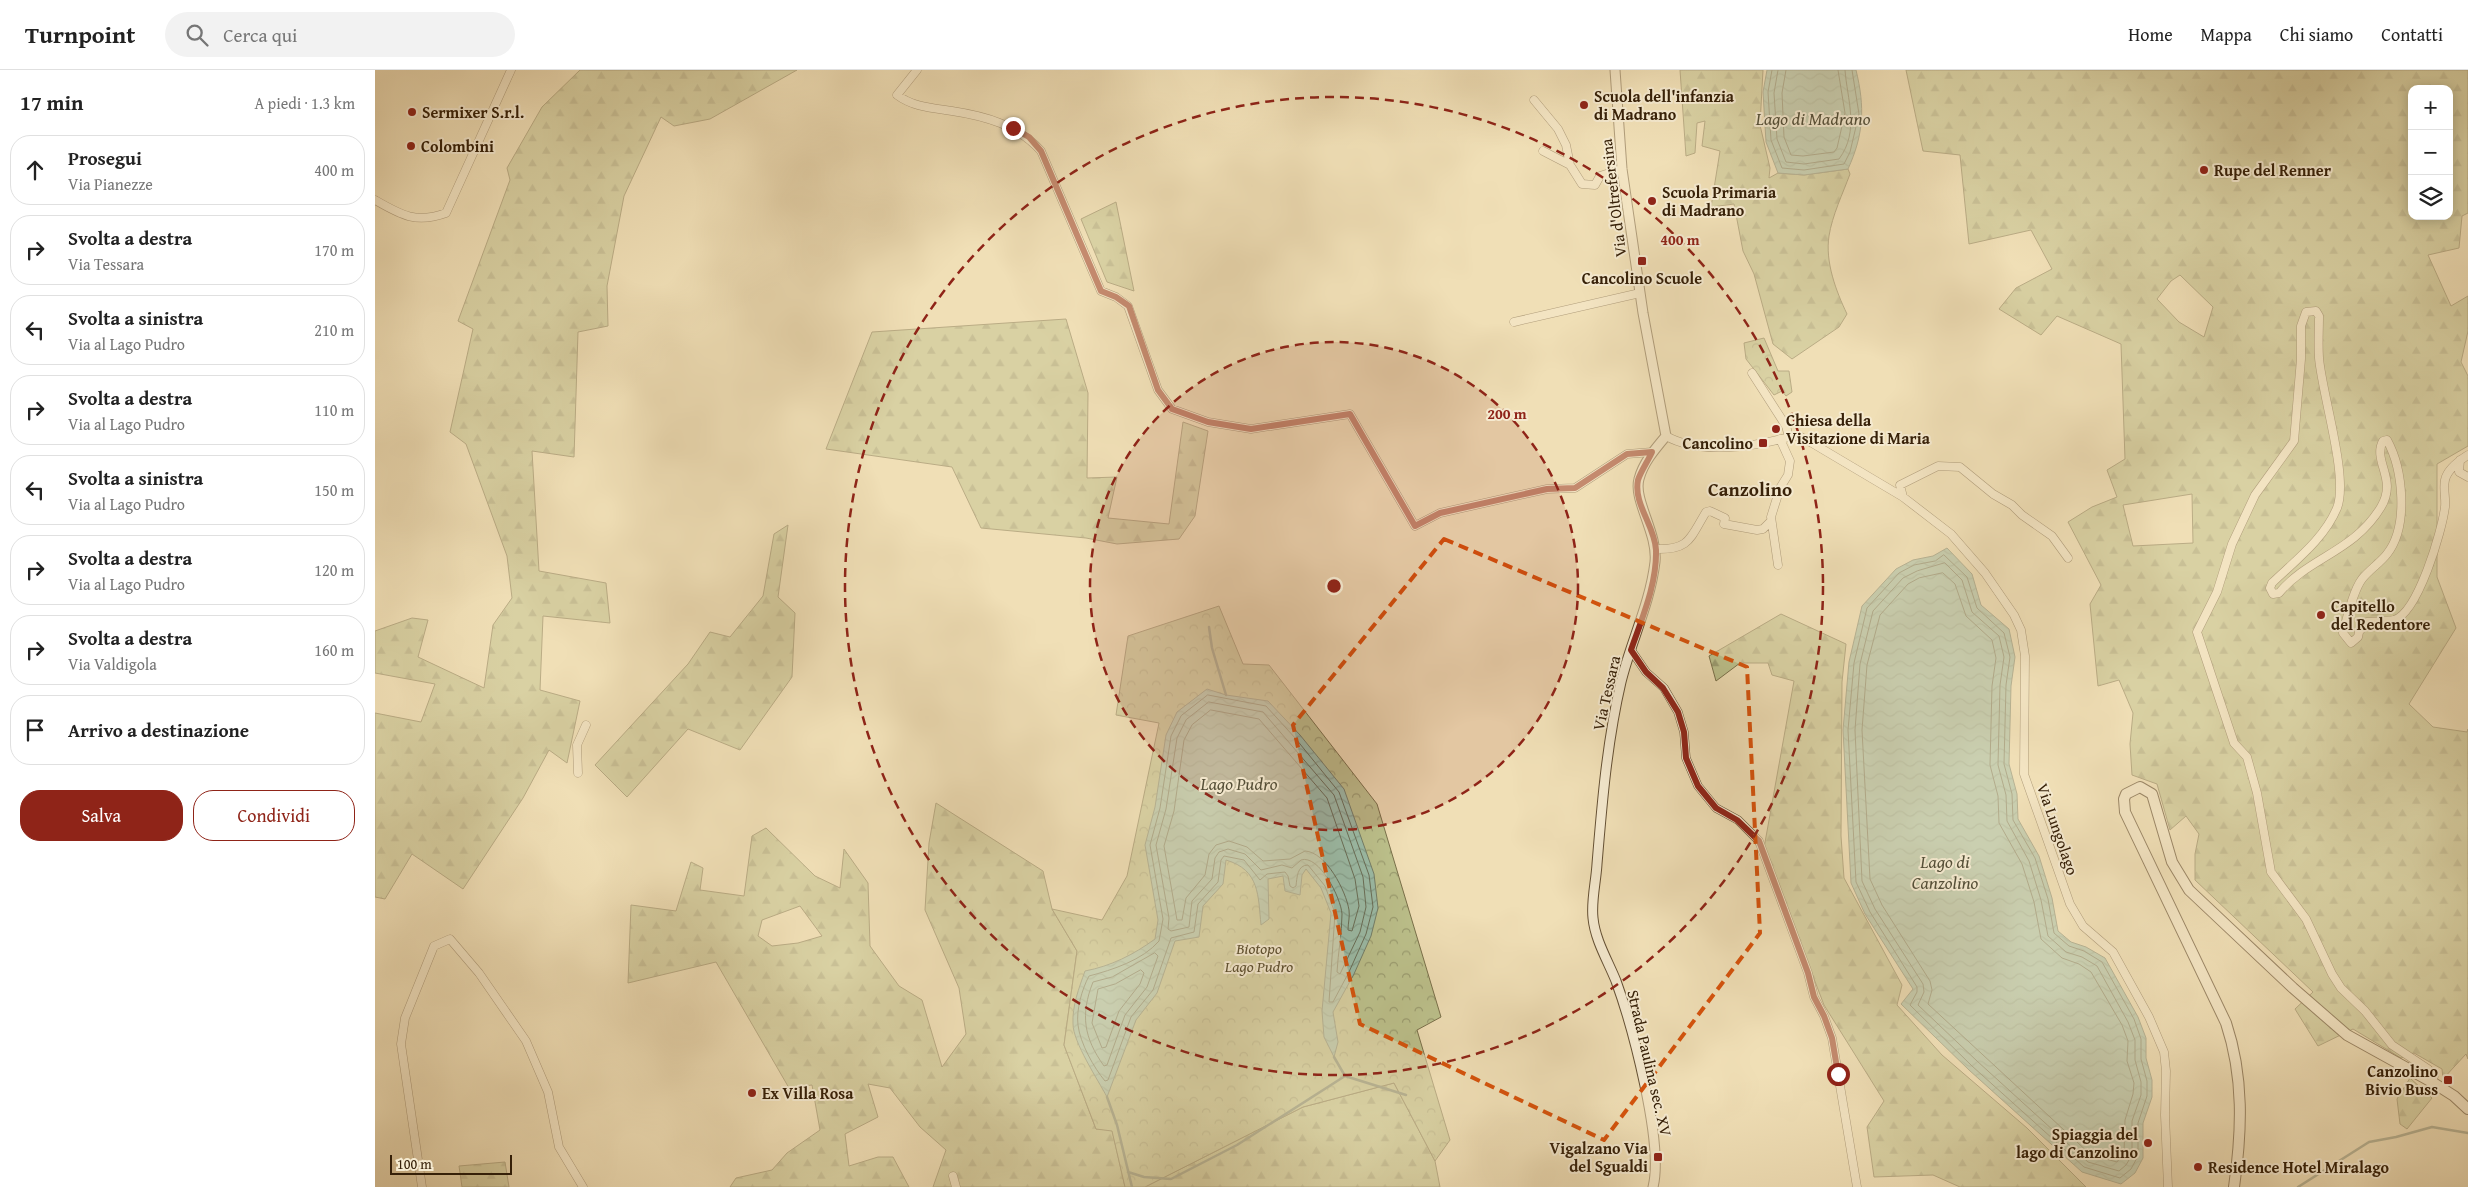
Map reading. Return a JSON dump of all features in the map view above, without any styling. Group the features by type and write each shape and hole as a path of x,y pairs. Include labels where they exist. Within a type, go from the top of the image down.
{"main road":[{"path":"2234,1187 2240,1127 2240,1090 2235,1051 2226,1023 2125,812 2124,799 2133,789 2140,787 2153,794 2172,862 2189,890 2293,988 2347,1035 2432,1082 2454,1096 2468,1109"}],"street":[{"path":"375,200 402,216 430,219 446,213 511,70"},
{"path":"917,70 897,95 908,103 969,113 1013,128 1029,137 1041,151 1101,291 1116,297 1129,306 1158,390 1172,409 1208,422 1251,429 1350,414 1415,526 1440,513 1547,489 1575,488 1627,454 1652,452"},
{"name":"Via d'Oltrefersina","path":"1615,70 1622,169 1640,293 1666,436"},
{"path":"1534,100 1558,130 1565,144 1569,165 1582,184 1586,186 1595,185 1600,176 1622,169"},
{"path":"1543,151 1569,165"},
{"path":"1514,322 1640,293"},
{"path":"2432,1082 2435,1076 2428,1069 2392,1045 2365,1011 2341,988 2306,919 2271,872 2257,793 2247,757 2234,743 2197,632 2217,592 2232,544 2255,495 2294,441 2301,360 2301,326 2306,312 2315,311 2319,316 2319,358 2341,484 2337,507 2325,529 2305,553 2272,583 2273,594 2279,593 2288,582 2303,571 2329,557 2359,535 2382,506 2389,490 2380,453 2380,445 2383,441 2387,440 2399,476 2403,500 2397,532 2388,553 2361,580 2343,633 2346,639 2351,642 2358,637 2359,632 2367,622 2393,620 2399,617 2409,608 2419,593 2441,526 2445,506 2445,480 2460,460 2468,455"},
{"path":"1666,436 1685,444 1707,448 1789,437 1786,426 1753,373"},
{"name":"Via Tessara","path":"1593,919 1603,788 1621,681 1651,591 1656,549 1649,522 1638,496 1639,479 1652,452 1666,436"},
{"name":"Via Lungolago","path":"1789,437 1799,436 1903,497 1951,534 1965,548 2014,615 2021,630 2025,656 2024,774 2070,904 2083,926 2113,952 2149,1017 2164,1052 2168,1187"},
{"path":"1778,564 1771,522 1780,488 1788,475 1790,462 1780,439"},
{"path":"2460,460 2459,472 2468,477"},
{"path":"1903,497 1900,485 1938,466 1960,467 2052,536 2068,558"},
{"path":"1656,549 1674,549 1683,546 1706,512 1710,511 1725,518 1723,524 1757,530 1763,529 1771,522"},
{"path":"1631,650 1646,672 1663,688 1678,712 1684,732 1686,758 1698,786 1716,808 1737,820 1759,841 1808,973 1814,997 1824,1016 1832,1038 1857,1187"},
{"path":"578,773 577,745 586,725"},
{"name":"Strada Paulina sec. XV","path":"1593,919 1616,981 1643,1085 1655,1149 1655,1184"},
{"path":"422,1187 401,1044 405,1018 434,946 450,939 484,980 526,1041 548,1092 559,1147 583,1187"},
{"path":"953,1176 956,1187"}],"highlighted area":[{"path":"1444,539 1747,667 1760,933 1604,1140 1360,1024 1293,725"}],"green space":[{"path":"580,70 797,70 710,119 674,126 661,117 624,196 607,286 608,326 578,332 574,457 532,451 539,571 606,583 610,623 543,616 540,690 580,701 567,763 549,750 523,798 463,889 412,854 385,899 375,897 375,713 421,722 435,684 375,673 375,631 412,618 428,620 418,657 484,688 493,625 512,598 507,556 466,444 450,432 473,329 458,321 510,180 507,168 542,107"},
{"path":"1680,70 1763,70 1760,125 1770,168 1769,178 1778,173 1804,175 1848,169 1850,174 1833,221 1828,246 1832,276 1847,314 1839,327 1792,359 1773,344 1754,274 1743,251 1734,204 1711,207 1720,151 1702,146 1705,121 1697,123 1695,153 1686,156"},
{"path":"1906,70 2468,70 2468,213 2462,216 2459,248 2428,255 2451,306 2468,296 2468,331 2461,362 2468,376 2468,446 2437,464 2437,577 2456,628 2409,704 2433,727 2467,732 2468,729 2468,1059 2466,1054 2443,1079 2442,1069 2414,1053 2401,1058 2353,1029 2318,1046 2295,1009 2313,992 2195,880 2195,854 2199,834 2186,816 2170,830 2157,784 2132,775 2130,744 2133,713 2119,680 2098,686 2090,604 2101,585 2068,522 2092,507 2117,497 2107,470 2125,459 2121,344 2057,316 2041,335 1999,309 2016,288 2052,269 2031,230 1969,244 1960,155 1923,151","holes":["2180,275 2213,307 2204,337 2179,322 2157,299 2171,281","2192,494 2193,543 2133,546 2123,505"]},
{"path":"1116,202 1134,291 1107,282 1081,219"},
{"path":"1066,319 1088,393 1087,478 1117,477 1108,518 1169,524 1183,422 1208,431 1195,516 1179,539 1117,544 1086,538 981,528 952,467 826,449 872,332"},
{"path":"1764,338 1778,371 1789,371 1792,392 1786,396 1782,391 1774,395 1746,359 1744,343"},
{"path":"788,525 778,597 795,613 792,677 740,750 688,729 627,797 595,765 688,664 710,632 730,637 763,596 774,534"},
{"name":"Biotopo Lago Pudro","path":"1219,606 1243,664 1269,665 1377,804 1441,1017 1417,1030 1450,1140 1435,1161 1394,1083 1303,1107 1145,1187 1125,1187 1112,1131 1096,1129 1064,1045 1077,951 1052,909 1102,920 1127,876 1159,723 1116,715 1128,636"},
{"path":"1781,614 1846,644 1842,682 1841,836 1844,878 1902,985 1897,1005 1942,1055 2027,1128 2086,1187 1960,1187 1933,1175 1874,1177 1867,1127 1884,1101 1824,1005 1764,848 1794,681 1772,675 1768,663 1740,663 1716,681 1709,656"},
{"path":"936,803 1043,871 1052,909 1077,951 1064,1045 1096,1129 1112,1130 1125,1187 933,1187 946,1150 920,1127 890,1088 868,1084 878,1117 845,1134 849,1166 878,1157 893,1157 909,1187 730,1187 736,1178 772,1170 787,1153 820,1130 812,1085 789,1088 716,962 628,983 631,905 676,911 691,862 703,868 700,890 744,896 752,836 766,828 815,876 840,888 844,849 868,883 870,946 899,986 922,1000 942,1067 966,1034 959,988 925,910 929,843","holes":["800,906 822,936 798,943 772,946 758,936 762,920"]},
{"path":"2410,1078 2432,1098 2407,1129 2400,1124 2397,1099"},
{"path":"1394,1083 1435,1161 1440,1187 1145,1187 1303,1107"},
{"path":"505,1162 509,1187 462,1187 459,1166"}],"water":[{"name":"Lago di Madrano","path":"1767,70 1856,70 1862,108 1860,132 1848,169 1804,175 1778,173 1766,142 1763,92"},
{"name":"Lago di Canzolino","path":"1947,548 1972,574 1981,605 2009,629 2015,657 2011,686 2009,764 2017,794 2018,819 2039,856 2052,898 2058,931 2071,942 2086,947 2105,958 2138,1017 2146,1038 2146,1058 2152,1080 2152,1097 2143,1123 2143,1158 2135,1173 2121,1184 2082,1172 1969,1070 1901,1004 1913,989 1865,914 1851,883 1843,730 1849,662 1862,606 1896,569 1913,560 1933,556"},
{"name":"Lago Pudro","path":"1207,689 1226,695 1268,701 1300,735 1344,789 1374,874 1378,908 1371,936 1354,974 1333,1012 1338,1042 1334,1057 1324,1037 1322,1011 1331,913 1321,888 1306,869 1302,875 1300,895 1285,891 1283,876 1268,879 1269,919 1261,925 1258,894 1251,877 1237,864 1226,860 1223,884 1203,906 1199,937 1175,941 1157,993 1136,1020 1107,1097 1081,1051 1074,1032 1073,1017 1076,997 1085,971 1121,959 1155,939 1158,920 1145,845 1155,807 1166,735 1177,712"}],"waterway":[{"path":"1209,627 1212,648 1226,695"},
{"path":"1334,1057 1345,1076 1406,1095"},
{"path":"1128,1172 1144,1177 1171,1179 1237,1145 1345,1076"},
{"path":"1107,1097 1117,1125 1132,1187"},
{"path":"2298,1187 2369,1142 2432,1127 2468,1133"}],"place":[{"name":"Scuola dell'infanzia di Madrano","path":"1584,105"},
{"name":"Sermixer S.r.l.","path":"412,112"},
{"name":"Colombini","path":"411,146"},
{"name":"Rupe del Renner","path":"2204,170"},
{"name":"Scuola Primaria di Madrano","path":"1652,201"},
{"name":"Cancolino Scuole","path":"1642,261"},
{"name":"Chiesa della Visitazione di Maria","path":"1776,429"},
{"name":"Cancolino","path":"1763,443"},
{"name":"Capitello del Redentore","path":"2321,615"},
{"name":"Canzolino Bivio Buss","path":"2448,1080"},
{"name":"Ex Villa Rosa","path":"752,1093"},
{"name":"Spiaggia del lago di Canzolino","path":"2148,1143"},
{"name":"Vigalzano Via del Sgualdi","path":"1658,1157"},
{"name":"Residence Hotel Miralago","path":"2198,1167"}],"district":[{"name":"Canzolino","path":"1750,489"}],"route":[{"path":"1013,128 1029,137 1041,151 1101,291 1116,297 1129,306 1158,390 1172,409 1208,422 1251,429 1350,414 1415,526 1440,513 1547,489 1575,488 1627,454 1652,452 1639,479 1638,496 1649,522 1656,549 1655,564 1651,591 1631,650 1646,672 1663,688 1678,712 1684,732 1686,758 1698,786 1716,808 1737,820 1759,841 1808,973 1814,997 1824,1016 1832,1038 1838,1074"}]}
